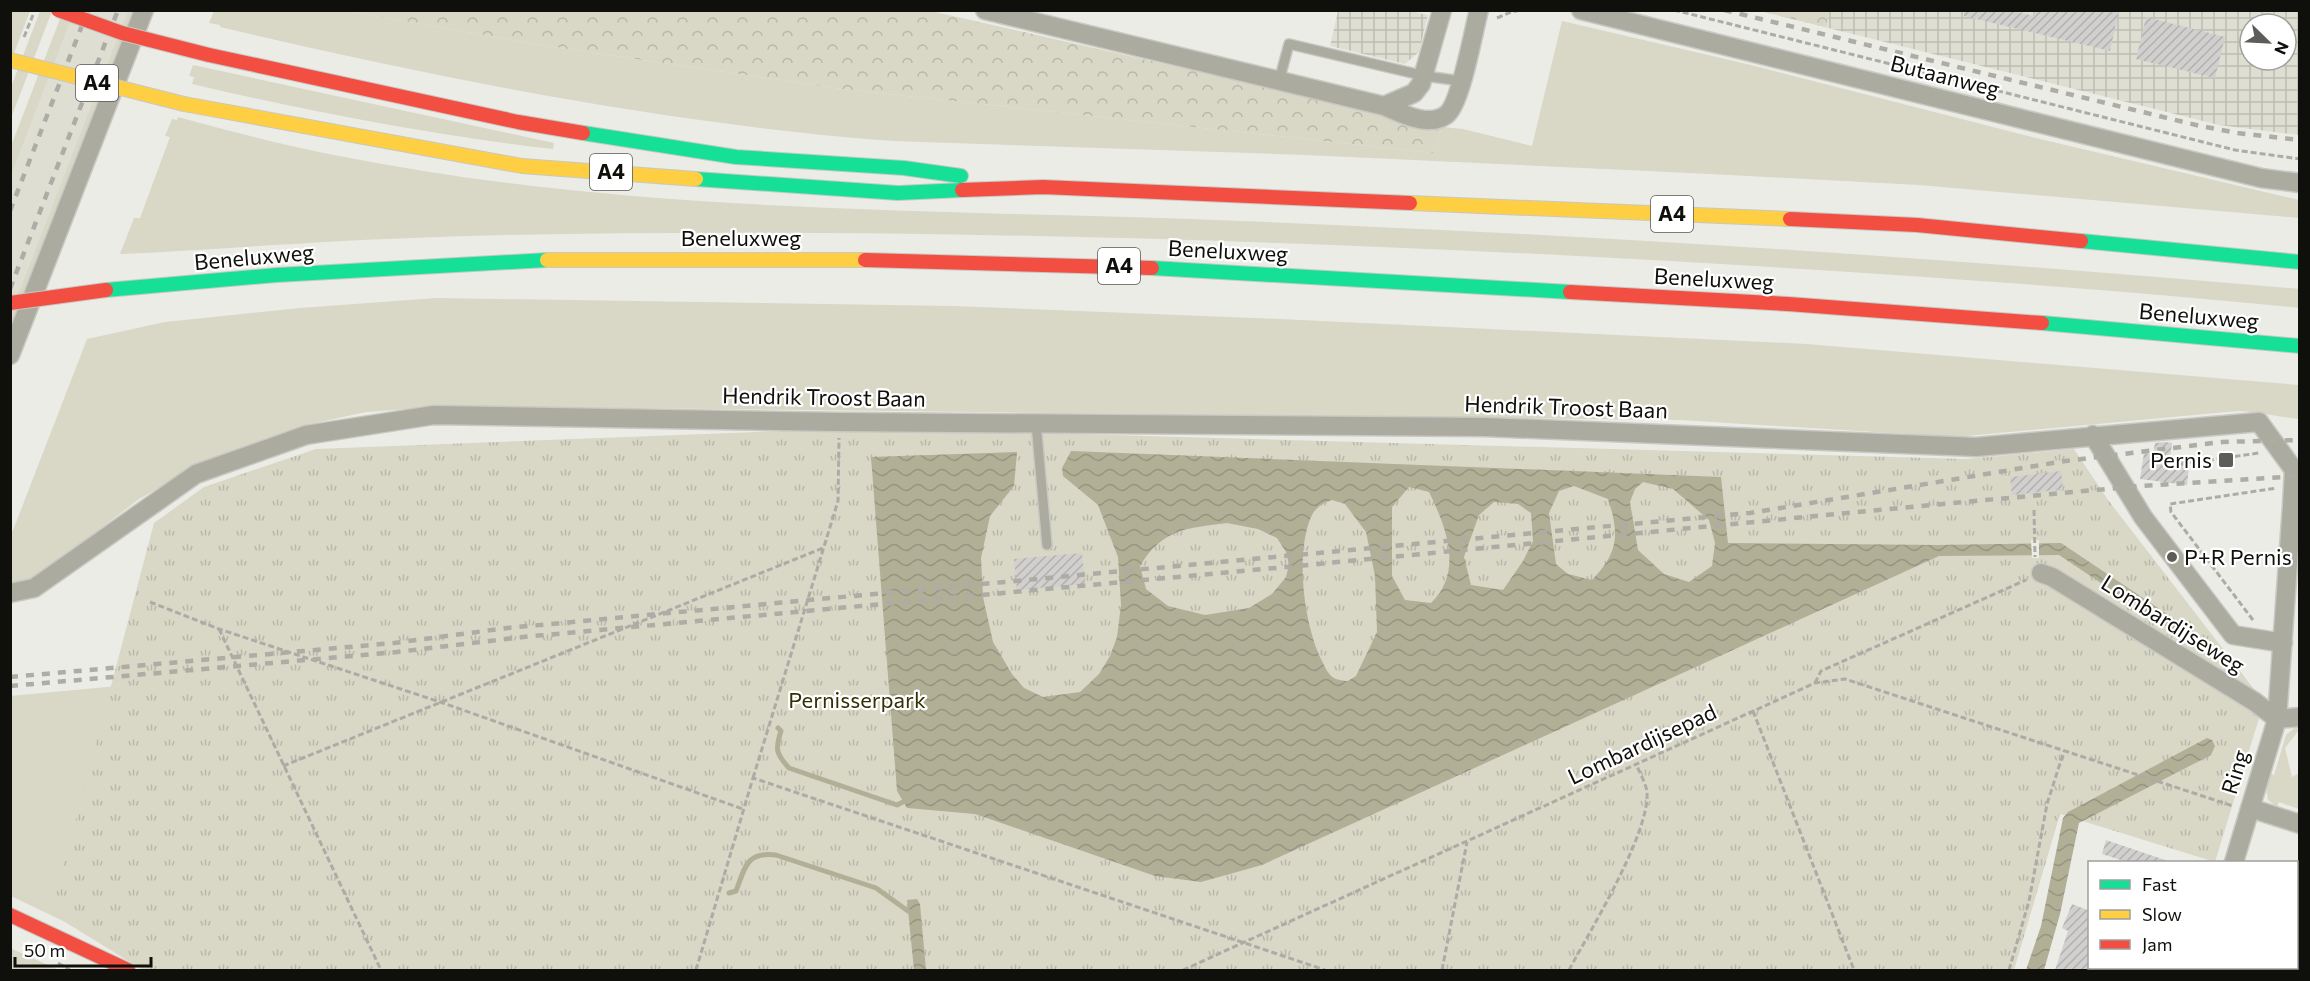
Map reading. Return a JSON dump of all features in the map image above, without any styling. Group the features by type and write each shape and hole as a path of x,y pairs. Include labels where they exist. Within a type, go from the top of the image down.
{"main road":[{"name":"A4","path":"58,10 122,33 209,55 518,122 655,146 736,157 904,168 1043,187"},
{"name":"A4","path":"10,60 184,104 522,166 898,194 1043,187 1917,225 2300,262"},
{"name":"Beneluxweg","path":"10,303 106,290 288,274 517,261 843,259 1120,266 1776,303 2169,333 2300,346"},
{"path":"10,915 128,970"},
{"path":"50,934 107,970"}],"street":[{"path":"10,356 144,10"},
{"path":"985,10 1384,106 1417,119 1435,119 1446,115 1457,98 1479,10"},
{"path":"1384,106 1414,93 1425,76 1442,10"},
{"name":"Butaanweg","path":"1581,10 2261,178 2300,183"},
{"name":"Hendrik Troost Baan","path":"10,593 34,588 196,474 306,435 434,415 839,422 1485,427 1976,447 2259,422 2279,450"},
{"path":"2093,435 2143,517 2233,636 2283,643"},
{"path":"2279,450 2294,470 2293,485"},
{"name":"Ring","path":"2234,861 2277,719 2293,485"},
{"name":"Lombardijseweg","path":"2038,566 2052,577 2245,696 2277,719"},
{"path":"2277,719 2300,717"},
{"path":"2250,808 2300,824"}],"lane":[{"path":"1279,81 1288,44 1425,76 1461,81"},
{"path":"1036,423 1047,544"}],"path":[{"name":"Butaanweg","path":"1674,10 2235,150 2300,159"},
{"path":"696,970 838,501 839,422"},
{"path":"2181,464 2279,450"},
{"path":"2263,640 2258,625 2171,512 2170,504 2293,485"},
{"path":"1815,683 1821,671 2038,566 2034,510"},
{"path":"283,766 823,548"},
{"path":"150,603 219,629 443,703 743,809"},
{"path":"219,629 381,970"},
{"name":"Lombardijsepad","path":"1183,970 1637,766 1815,683 1845,679 2239,808 2250,808"},
{"path":"1753,711 1854,970"},
{"path":"2009,970 2029,901 2047,804 2064,751"},
{"path":"1569,970 1632,849 1642,819 1647,791 1637,766"},
{"path":"753,778 1325,970"},
{"path":"1442,970 1467,842"}],"shaded area":[{"path":"68,11 132,11 11,325 11,161"},
{"path":"1338,11 1410,11 1428,15 1419,52 1405,64 1330,46"},
{"path":"1760,11 2299,11 2299,135 2219,125"}],"green space":[{"path":"11,11 30,11 11,61"},
{"path":"40,11 52,11 11,118 11,87"},
{"path":"63,11 74,11 11,175 11,146"},
{"path":"128,11 136,11 11,335 11,313"},
{"path":"214,11 346,11 547,46 842,89 1433,153 1442,127 1463,129 1532,146 1562,21 1751,65 2040,139 2299,200 2299,218 1919,185 1306,155 893,141 808,133 639,111 387,64 220,27 220,25 209,23"},
{"path":"346,11 931,11 1442,127 1433,153 842,89 547,46"},
{"path":"1760,11 1829,11 1826,27"},
{"path":"193,65 554,143 553,149 371,122 192,84 194,77 189,76"},
{"path":"178,117 334,155 446,175 559,189 786,206 1241,221 1639,240 2035,267 2299,289 2300,308 2029,284 1668,261 1309,244 1040,236 772,233 503,235 425,237 120,254 134,218 140,218 170,137 165,136 172,119 177,120"},
{"path":"436,298 953,306 1807,344 2299,385 2299,419 2238,411 1956,437 1680,420 450,406 366,412 297,427 218,455 139,499 41,574 29,580 11,583 10,538 87,339 165,322 300,308"},
{"name":"Pernisserpark","path":"862,428 1966,459 2074,449 2108,500 2264,702 2215,861 2060,814 2014,970 151,970 53,906 154,523 204,487 316,449"},
{"path":"236,675 376,970 143,970 65,922 11,896 10,696"},
{"path":"2299,724 2299,730 2285,748 2292,777 2299,773 2299,809 2279,802 2277,807 2268,800 2266,788 2271,774 2274,775 2286,735"},
{"path":"10,948 59,970 11,970"}],"water":[{"path":"1071,451 1721,477 1728,543 1937,545 2061,543 2194,632 2196,637 2193,641 2188,641 2059,555 1939,556 1262,865 1201,882 1155,876 975,814 907,808 897,791 871,457 1017,452 1014,486 990,516 981,558 983,597 993,642 1012,674 1024,688 1043,697 1080,692 1099,674 1110,656 1117,637 1121,605 1118,557 1098,505 1063,476 1062,468","holes":["1643,482 1673,489 1709,520 1715,543 1712,566 1689,582 1664,574 1638,550 1630,502 1635,489","1574,486 1608,499 1614,523 1614,543 1607,561 1592,580 1568,574 1556,564 1549,513 1559,491","1409,487 1429,492 1446,534 1449,549 1447,577 1431,603 1405,600 1392,576 1392,507","1332,500 1345,504 1366,532 1375,576 1377,632 1356,676 1348,681 1335,679 1326,670 1315,644 1306,608 1303,569 1306,532 1311,517 1317,508","1494,502 1518,504 1531,513 1533,541 1523,561 1503,590 1471,585 1464,557 1479,515","1227,523 1258,529 1277,538 1286,552 1289,565 1286,577 1272,594 1249,608 1205,615 1168,606 1146,589 1140,566 1157,544 1167,537 1177,532"]},
{"path":"2207,738 2212,740 2215,746 2211,755 2079,823 2060,914 2044,970 2026,970 2041,926 2063,818 2068,812"},
{"path":"917,899 920,904 926,970 914,970 907,900"}],"pier":[{"path":"2031,540 2039,540 2039,558 2032,558"}],"building":[{"path":"1964,10 2009,10 2034,16 2035,10 2119,10 2110,51 1964,16"},
{"path":"2146,17 2225,37 2215,78 2136,59"},
{"path":"2155,443 2172,443 2170,459 2190,457 2187,485 2140,479 2144,453 2153,454"},
{"path":"2061,471 2063,489 2012,495 2010,477"},
{"path":"1082,553 1085,584 1017,590 1014,559"},
{"path":"2106,840 2165,860 2124,861 2102,854"},
{"path":"2072,904 2088,910 2088,969 2090,970 2055,970 2068,931 2062,928"}],"waterway":[{"path":"778,728 781,731 778,751 781,759 789,768 897,805 903,802"},
{"path":"729,893 736,891 748,863 758,856 776,855 876,888 908,911"}],"railway":[{"path":"10,211 88,10"},
{"path":"10,289 118,10"},
{"path":"1724,10 2196,125 2237,133 2300,140"},
{"path":"10,677 394,643 507,628 1750,513 2065,461 2222,442 2300,440"},
{"path":"10,686 397,652 523,637 1899,508 2139,486 2300,476"}],"traffic: fast":[{"path":"583,133 736,157 904,168 961,176"},
{"path":"696,179 898,193 962,190"},
{"path":"2081,241 2300,262"},
{"path":"106,290 277,275 547,260"},
{"path":"1152,268 1570,292"},
{"path":"2042,323 2300,346"}],"traffic: slow":[{"path":"10,60 184,104"},
{"path":"184,104 522,166 696,179"},
{"path":"1410,203 1790,219"},
{"path":"547,260 865,260"}],"traffic: jam":[{"path":"58,10 122,33 209,55"},
{"path":"209,55 518,122 583,133"},
{"path":"962,190 1043,187 1410,203"},
{"path":"1790,219 1917,225 2081,241"},
{"path":"865,260 1152,268"},
{"path":"10,303 106,290"},
{"path":"1570,292 1788,304 2042,323"},
{"path":"10,915 128,970"}],"place":[{"name":"Pernis","path":"2226,460"},
{"name":"P+R Pernis","path":"2172,557"}]}
